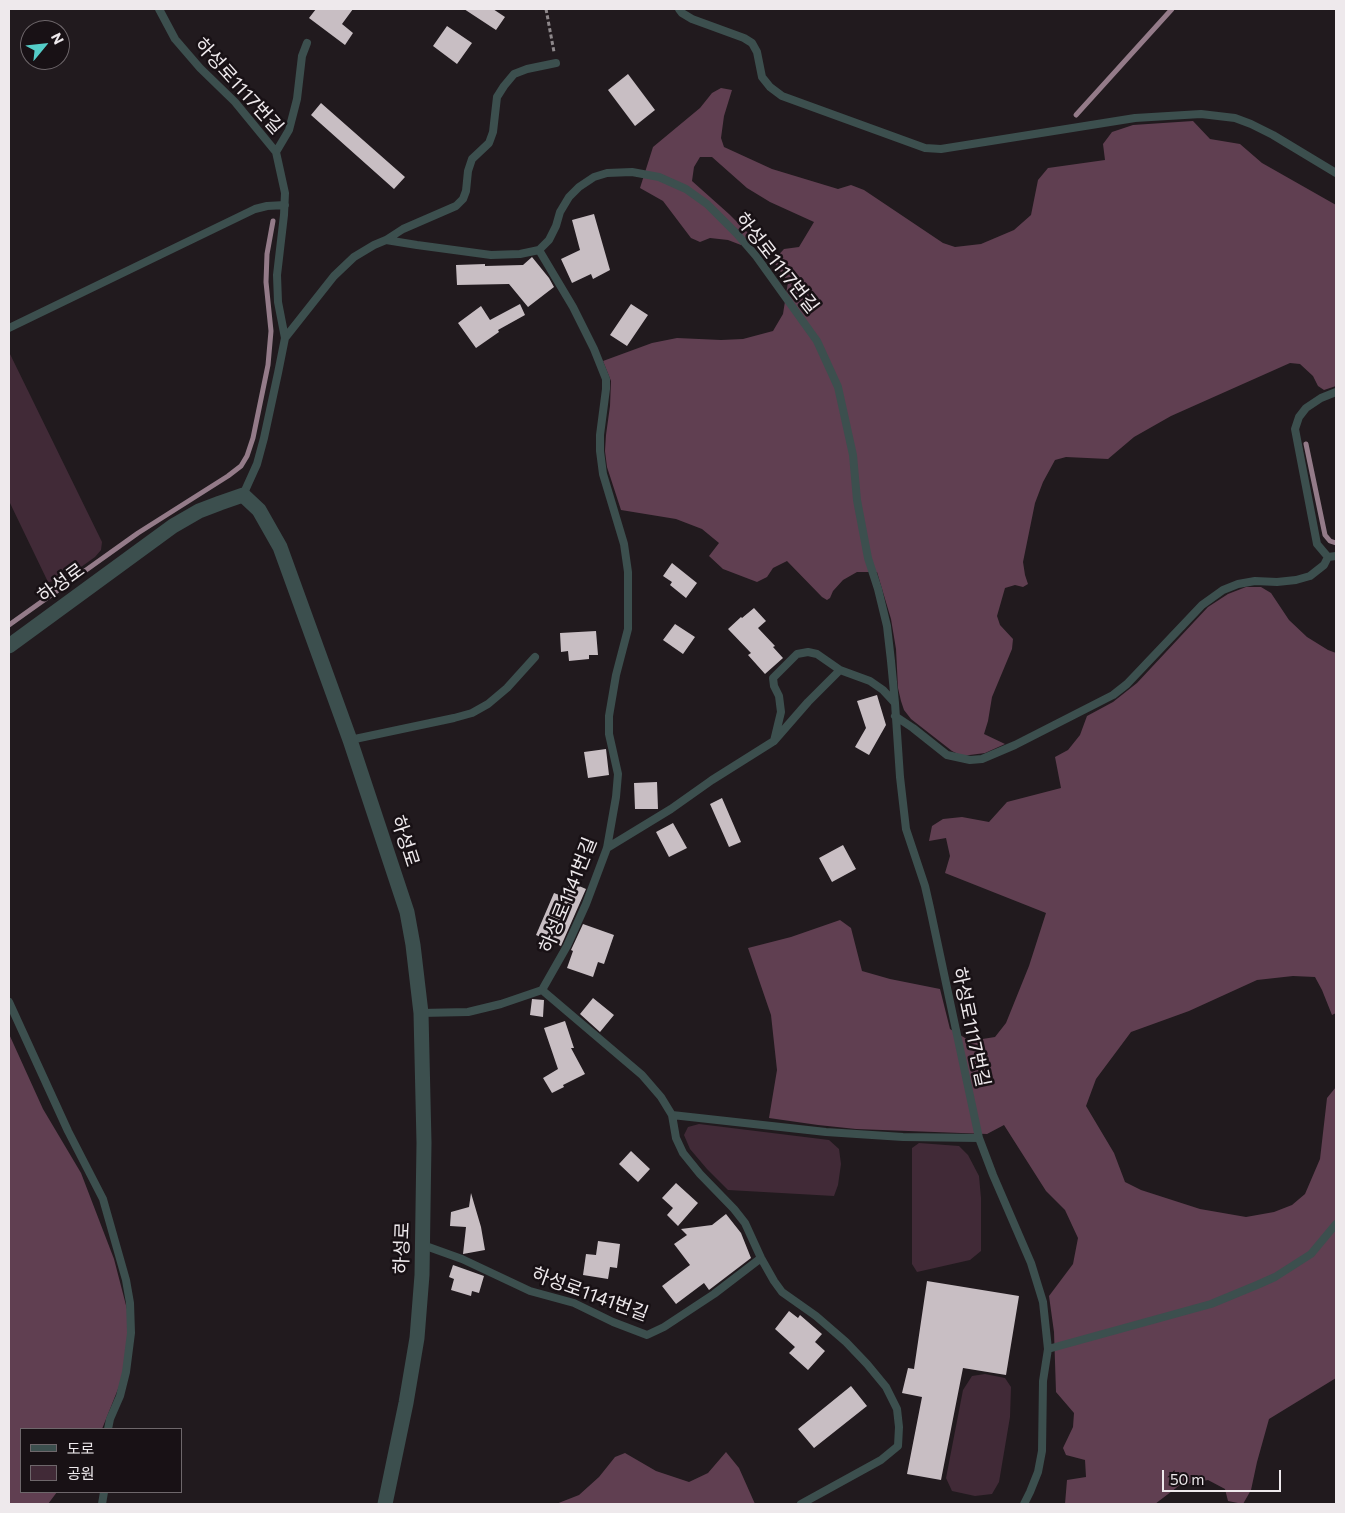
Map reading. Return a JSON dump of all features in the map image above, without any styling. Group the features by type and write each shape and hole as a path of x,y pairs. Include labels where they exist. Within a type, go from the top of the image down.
{"street":[{"name":"하성로","path":"9,646 172,526 199,511 243,495 259,510 280,547 350,740 407,912 421,1014 424,1143 422,1245 417,1338 406,1403 385,1504"}],"lane":[{"name":"하성로1117번길","path":"159,9 175,39 200,68 235,102 276,152 285,193 277,274 278,302 285,338 264,438 257,464 243,495"},
{"path":"679,9 692,19 744,38 752,43 757,52 762,77 770,88 782,96 925,148 941,150 1135,118 1202,114 1235,118 1252,124 1336,173"},
{"path":"276,152 289,130 297,99 302,56 307,44"},
{"name":"하성로1117번길","path":"285,338 334,276 354,257 403,229 456,206 463,199 472,160 489,143 493,132 497,97 504,86 514,74 526,69 556,63"},
{"name":"하성로1117번길","path":"539,250 549,240 560,212 569,197 579,187 594,177 607,172 632,172 660,177 686,189 707,204 756,256 817,341 838,387 853,455 857,500 868,558 887,626 895,703 900,785 906,829 930,908 979,1138 993,1176 1031,1263 1043,1302 1048,1349 1042,1381 1042,1451 1038,1472 1024,1504"},
{"path":"9,328 255,209 285,205"},
{"path":"386,240 491,255 520,254 539,250"},
{"name":"하성로1141번길","path":"539,250 577,314 606,379 600,451 603,474 624,544 628,572 628,629 616,675 609,716 609,734 618,774 608,848 567,946 542,990"},
{"path":"1328,558 1316,544 1295,428 1299,417 1306,408 1321,398 1336,392"},
{"path":"895,716 948,755 970,760 982,760 1024,741 1112,695 1134,677 1202,606 1223,590 1238,584 1255,581 1277,582 1310,576 1324,565 1328,558 1336,556"},
{"path":"774,742 781,712 779,696 774,686 773,678 797,654 808,652 817,654 840,670 870,681 884,690 895,703"},
{"path":"350,740 472,713 488,704 507,688 535,657"},
{"path":"608,848 774,742 808,702 840,670"},
{"path":"421,1014 468,1012 501,1004 542,990 642,1075 661,1097 672,1116 676,1138 683,1153 745,1223 761,1258 782,1292 816,1316 846,1342 886,1387 897,1409 900,1427 898,1446 881,1460 800,1504"},
{"path":"9,1002 60,1115 103,1199 126,1280 130,1304 131,1333 126,1372 120,1396 108,1428"},
{"path":"672,1116 826,1132 903,1137 979,1138"},
{"path":"1048,1349 1211,1304 1257,1285 1275,1277 1311,1254 1336,1224"},
{"name":"하성로1141번길","path":"422,1245 462,1259 530,1291 574,1303 613,1322 647,1335 664,1327 714,1294 761,1258"}],"path":[{"path":"546,9 556,63"}],"green space":[{"path":"9,352 102,542 101,550 95,557 63,580 48,582 9,501"},
{"path":"699,1124 829,1140 839,1149 841,1164 838,1185 834,1196 728,1190 690,1149 684,1135 688,1127"},
{"path":"919,1143 959,1146 968,1155 979,1176 981,1251 970,1260 917,1272 912,1264 912,1148"},
{"path":"985,1374 1005,1378 1011,1387 1010,1417 999,1482 992,1494 975,1496 952,1491 946,1478 963,1390 972,1376"}],"shaded area":[{"path":"721,88 732,90 724,116 721,138 724,147 772,169 838,189 851,185 864,190 943,243 955,247 981,244 1014,230 1031,215 1038,180 1048,168 1105,160 1103,144 1112,132 1133,125 1193,121 1210,139 1240,144 1262,163 1336,205 1336,386 1324,390 1318,386 1313,376 1300,364 1290,363 1171,416 1134,437 1108,459 1066,457 1055,460 1043,482 1035,503 1023,562 1028,584 1023,587 1015,585 1005,588 997,616 1000,625 1013,639 1012,649 992,697 984,734 1005,744 985,753 962,756 952,751 911,719 904,710 898,688 896,649 891,619 877,572 857,572 843,580 827,600 787,561 773,568 767,577 757,582 723,569 709,556 719,543 702,529 676,519 621,510 607,467 605,451 611,381 603,361 652,343 677,338 743,339 773,331 783,314 788,282 773,261 784,249 799,247 814,222 770,202 747,188 712,157 700,157 694,167 692,181 749,234 741,245 728,240 710,238 700,242 691,238 663,201 640,188 653,147 700,108 712,93"},
{"path":"1246,587 1261,587 1271,593 1289,620 1307,637 1336,653 1336,1013 1332,1015 1315,977 1293,976 1257,980 1189,1011 1131,1032 1096,1079 1086,1106 1114,1153 1125,1182 1141,1190 1200,1209 1246,1217 1274,1212 1292,1205 1305,1194 1320,1159 1327,1098 1336,1087 1336,1378 1269,1419 1251,1490 1243,1504 1228,1501 1225,1489 1208,1480 1180,1485 1155,1504 1065,1504 1067,1480 1086,1477 1085,1460 1066,1455 1063,1448 1073,1427 1074,1413 1056,1392 1054,1332 1049,1296 1073,1264 1078,1238 1065,1210 1046,1191 1004,1125 987,1134 856,1129 769,1118 777,1070 771,1015 748,948 791,937 840,920 851,928 862,971 940,989 950,1029 970,1041 995,1037 1006,1023 1029,966 1046,913 945,873 950,856 946,838 929,841 932,826 943,819 962,817 989,822 1007,802 1061,788 1055,757 1068,750 1080,735 1087,716 1113,702 1137,683 1208,607 1228,594"},
{"path":"9,1034 43,1109 81,1173 114,1259 128,1313 129,1336 122,1379 102,1428 20,1428 20,1493 56,1493 48,1504 9,1504"},
{"path":"726,1452 739,1468 755,1504 556,1504 579,1495 599,1477 615,1457 625,1453 656,1471 689,1482 708,1473"}],"building":[{"path":"316,9 353,9 342,24 353,33 345,45 309,18"},
{"path":"464,9 493,9 505,17 496,30"},
{"path":"447,26 472,43 457,64 433,46"},
{"path":"628,74 655,110 635,126 608,90"},
{"path":"321,103 405,177 394,189 311,115"},
{"path":"594,214 610,270 593,279 591,274 572,283 561,259 580,250 572,220"},
{"path":"532,257 554,287 528,307 509,284 457,285 456,265 523,265"},
{"path":"520,304 525,315 498,330 499,332 476,348 458,323 481,306 490,320"},
{"path":"631,304 648,315 627,346 610,335"},
{"path":"672,563 697,583 686,598 670,585 672,582 663,576"},
{"path":"754,608 766,621 758,628 775,646 773,647 783,658 765,674 748,655 751,653 728,629"},
{"path":"675,624 695,637 683,654 663,640"},
{"path":"596,631 598,655 589,655 589,659 569,661 568,651 561,652 560,633"},
{"path":"877,695 886,725 869,755 855,747 866,728 857,701"},
{"path":"606,749 609,775 588,778 584,752"},
{"path":"657,782 658,809 635,809 634,783"},
{"path":"722,798 741,842 729,847 710,804"},
{"path":"673,823 687,848 669,857 656,832"},
{"path":"843,845 856,869 832,882 819,858"},
{"path":"570,882 586,889 561,946 536,935 554,893 564,897"},
{"path":"583,924 614,935 604,964 598,962 593,977 567,968 573,951 571,950"},
{"path":"593,998 614,1015 600,1032 580,1014"},
{"path":"532,999 544,1000 543,1017 530,1015"},
{"path":"565,1021 574,1048 571,1048 585,1074 552,1093 543,1078 558,1069 544,1028"},
{"path":"631,1151 650,1169 638,1182 619,1164"},
{"path":"676,1183 698,1203 678,1226 667,1215 673,1208 662,1198"},
{"path":"471,1193 481,1227 485,1250 463,1254 466,1227 450,1226 451,1212 469,1207"},
{"path":"726,1214 741,1233 751,1258 709,1290 704,1283 676,1304 662,1286 690,1265 674,1244 687,1235 681,1229 712,1225"},
{"path":"598,1241 620,1244 617,1268 610,1267 608,1279 583,1275 586,1254 596,1255"},
{"path":"453,1265 484,1276 479,1293 472,1291 471,1296 451,1290 454,1279 449,1277"},
{"path":"927,1281 1019,1296 1006,1375 963,1368 941,1480 907,1474 922,1397 902,1393 908,1368 914,1369"},
{"path":"789,1311 798,1318 800,1315 822,1334 815,1342 825,1351 808,1370 789,1353 795,1347 775,1329"},
{"path":"851,1386 867,1406 814,1448 798,1429"}],"waterway":[{"path":"1076,115 1172,9"},
{"path":"9,625 138,533 241,466 247,456 253,438 268,365 271,331 266,282 267,254 273,221"},
{"path":"1306,444 1325,535 1330,541 1336,543"}]}
